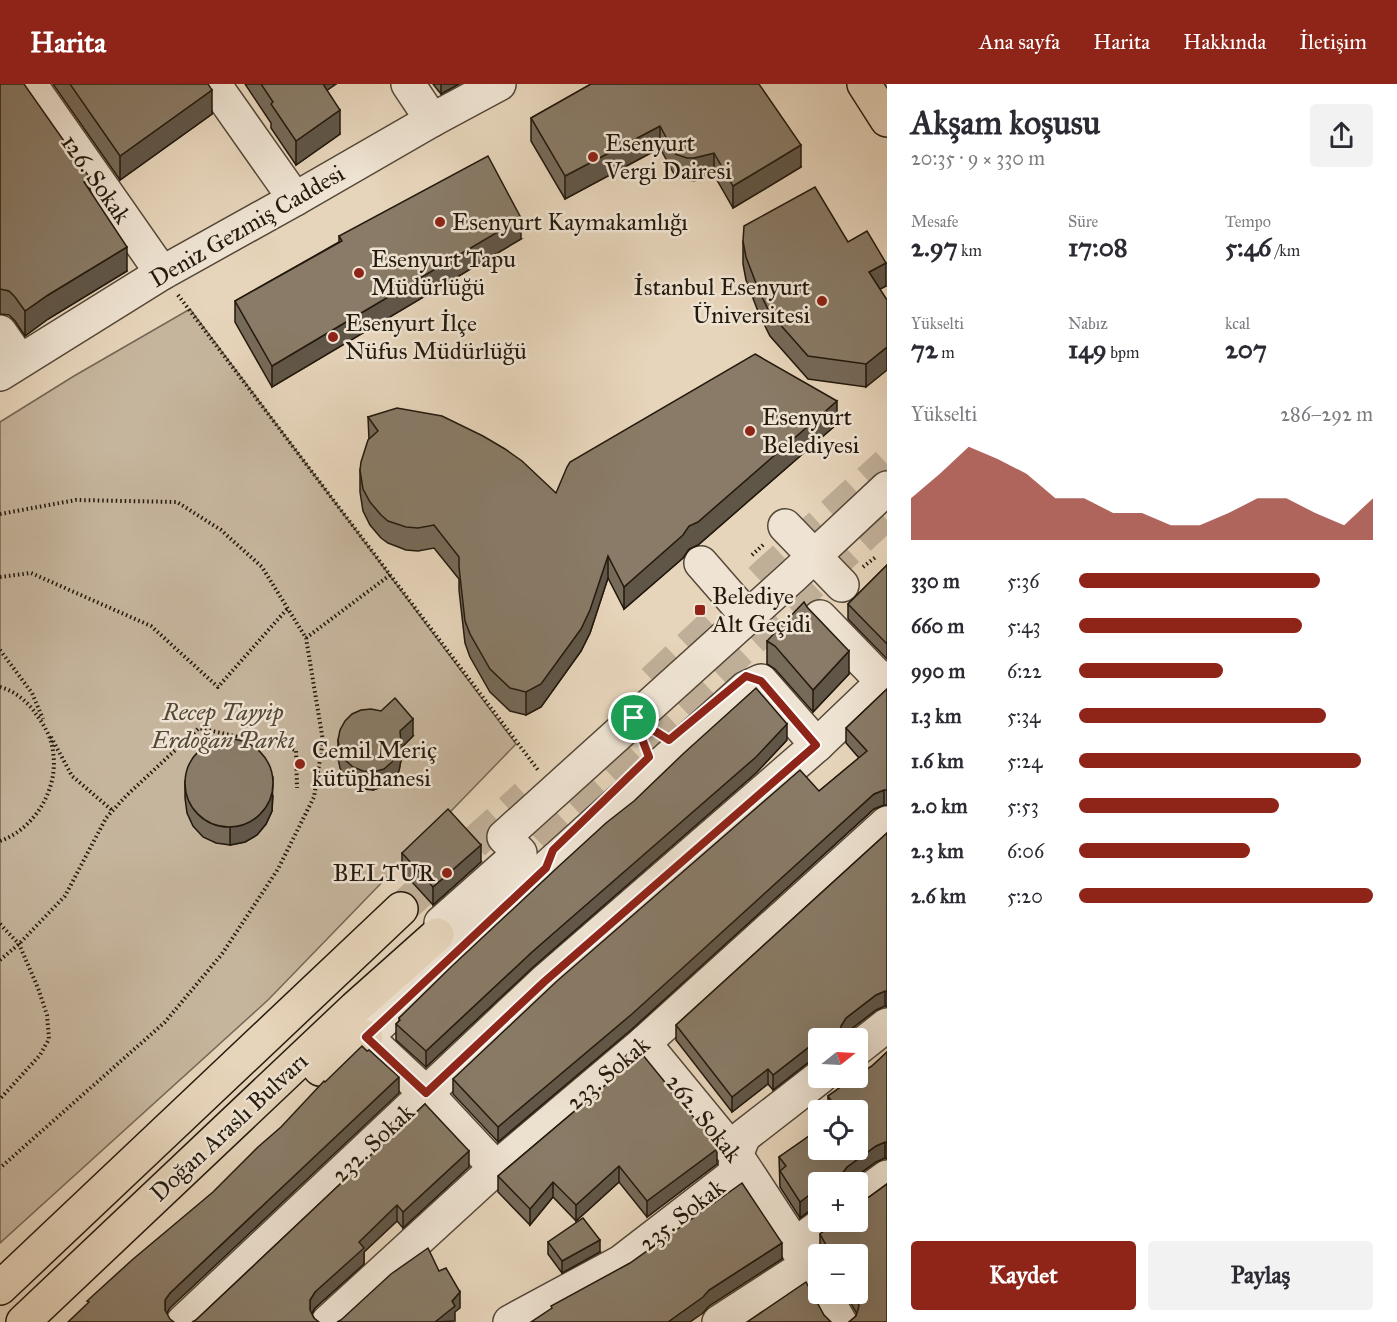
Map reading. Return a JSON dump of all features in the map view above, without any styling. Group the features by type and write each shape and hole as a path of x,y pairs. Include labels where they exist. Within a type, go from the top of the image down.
{"main road":[{"path":"864,84 887,120"},
{"name":"Doğan Araslı Bulvarı","path":"0,1288 401,909"},
{"name":"Doğan Araslı Bulvarı","path":"23,1322 440,930"},
{"path":"49,1322 345,1045 366,1037"}],"street":[{"name":"126. Sokak","path":"30,84 162,273"},
{"path":"214,84 295,199"},
{"path":"408,84 432,120"},
{"name":"Deniz Gezmiş Caddesi","path":"10,367 162,273 499,84"},
{"path":"0,332 10,367"},
{"path":"530,847 554,791 748,616 816,586 887,488"},
{"path":"785,526 816,586 886,682"},
{"path":"700,563 748,616"},
{"path":"634,718 669,740 746,676 761,681 816,745"},
{"path":"496,1168 426,1093 366,1037 530,847 746,688 761,681"},
{"name":"232. Sokak","path":"183,1322 544,982 886,682"},
{"path":"440,930 441,923 520,853 504,837 530,847 553,850 649,757 634,718"},
{"name":"233. Sokak","path":"328,1322 496,1168 644,1043 887,823"},
{"path":"868,1040 887,1025"},
{"name":"262. Sokak","path":"644,1043 736,1155 807,1265"},
{"name":"235. Sokak","path":"510,1322 621,1262 735,1174 736,1155 744,1136 808,1086"},
{"path":"868,1191 887,1177"},
{"path":"719,1322 807,1265 822,1232"},
{"path":"829,1304 840,1322"}],"path":[{"path":"162,273 554,791"},
{"path":"0,514 76,501 177,502 221,530 262,567 306,638 323,741 314,797 279,868 222,954 165,1022 0,1168"},
{"path":"0,577 31,573 151,626 219,687 288,608"},
{"path":"306,638 390,575"},
{"path":"0,650 32,693 54,752 53,779 43,805 26,826 0,841"},
{"path":"0,687 29,704 45,726 72,777 113,811"},
{"path":"0,960 19,944 65,896 106,818 126,796 199,728 296,750 297,788"},
{"path":"0,924 19,944 38,988 47,1015 49,1039 40,1055 0,1098"}],"green space":[{"name":"Recep Tayyip Erdoğan Parkı","path":"190,309 516,744 268,1000 0,1243 0,422"}],"building":[{"path":"0,84 24,84 90,178 84,182 127,247 25,311 9,291 0,289"},
{"path":"70,84 208,84 212,90 120,156"},
{"path":"261,84 323,84 340,110 296,141 271,104 273,102"},
{"path":"591,84 759,84 801,145 733,186 714,153 694,158 675,154 660,126 565,176 531,118"},
{"path":"488,156 521,218 272,366 235,301 342,241 339,236"},
{"path":"815,187 848,242 867,231 886,263 869,272 887,300 887,347 866,364 808,356 770,313 746,257 743,241 744,226"},
{"path":"755,354 837,401 698,522 689,526 683,535 624,587 608,556 590,610 581,629 541,684 526,692 510,688 490,669 470,634 465,621 459,557 434,525 418,528 406,527 388,521 370,502 363,489 361,462 368,440 378,431 368,417 397,408 442,416 483,436 522,461 556,493 570,462"},
{"path":"887,565 887,644 848,604"},
{"path":"804,602 849,651 813,690 775,646 767,641"},
{"path":"756,688 787,724 756,757 532,952 426,1051 396,1024 399,1018 452,966 559,866 634,801"},
{"path":"887,689 887,790 874,794 632,1014 498,1127 453,1079 557,981 800,770 819,791 867,751 846,728"},
{"path":"395,698 413,719 400,731 399,753 384,769 373,772 353,767 340,751 338,740 345,721 352,714 361,710 381,711"},
{"path":"229,739 246,743 260,752 269,766 273,783 269,800 260,814 246,823 229,827 212,823 198,814 189,800 185,783 189,766 198,752 212,743"},
{"path":"448,809 481,845 433,887 402,853"},
{"path":"887,833 887,992 876,995 846,1018 841,1028 808,1028 808,1048 773,1075 768,1069 732,1097 676,1025"},
{"path":"362,1046 399,1077 170,1293 165,1300 165,1310 174,1322 68,1322 89,1302 87,1301 132,1260 213,1192"},
{"path":"887,1052 887,1143 876,1146 868,1152 868,1100 831,1100 828,1096 839,1088 868,1088 868,1069"},
{"path":"642,1054 717,1146 717,1149 647,1201 619,1166 576,1205 553,1182 530,1209 498,1176"},
{"path":"425,1104 469,1151 403,1212 397,1205 359,1242 364,1248 315,1292 310,1300 310,1310 319,1322 192,1322 196,1320"},
{"path":"808,1137 808,1160 857,1160 843,1172 808,1172 808,1196 800,1202 780,1171 786,1166 779,1157"},
{"path":"742,1183 782,1243 709,1290 703,1297 668,1322 531,1322 552,1308 551,1306 630,1263"},
{"path":"887,1184 887,1322 849,1322 856,1316 858,1304 868,1304 868,1244 826,1244 820,1234 823,1232 868,1232 869,1197"},
{"path":"583,1218 600,1240 562,1261 548,1242"},
{"path":"428,1248 439,1271 446,1268 460,1292 452,1301 455,1306 435,1322 337,1322 391,1274"},
{"path":"806,1282 808,1304 818,1304 831,1322 747,1322"}],"tunnel":[{"path":"653,681 887,464"},
{"path":"502,874 887,513"},
{"path":"401,909 526,796"}],"place":[{"name":"Esenyurt Vergi Dairesi","path":"593,157"},
{"name":"Esenyurt Kaymakamlığı","path":"440,222"},
{"name":"Esenyurt Tapu Müdürlüğü","path":"359,273"},
{"name":"İstanbul Esenyurt Üniversitesi","path":"822,301"},
{"name":"Esenyurt İlçe Nüfus Müdürlüğü","path":"333,337"},
{"name":"Esenyurt Belediyesi","path":"750,431"},
{"name":"Belediye Alt Geçidi","path":"700,610"},
{"name":"Cemil Meriç kütüphanesi","path":"300,764"},
{"name":"BELTUR","path":"447,873"}],"route":[{"path":"746,676 761,681 816,745 544,982 426,1093 366,1037 546,868 553,850 649,757 634,718 669,740 746,676"}]}
